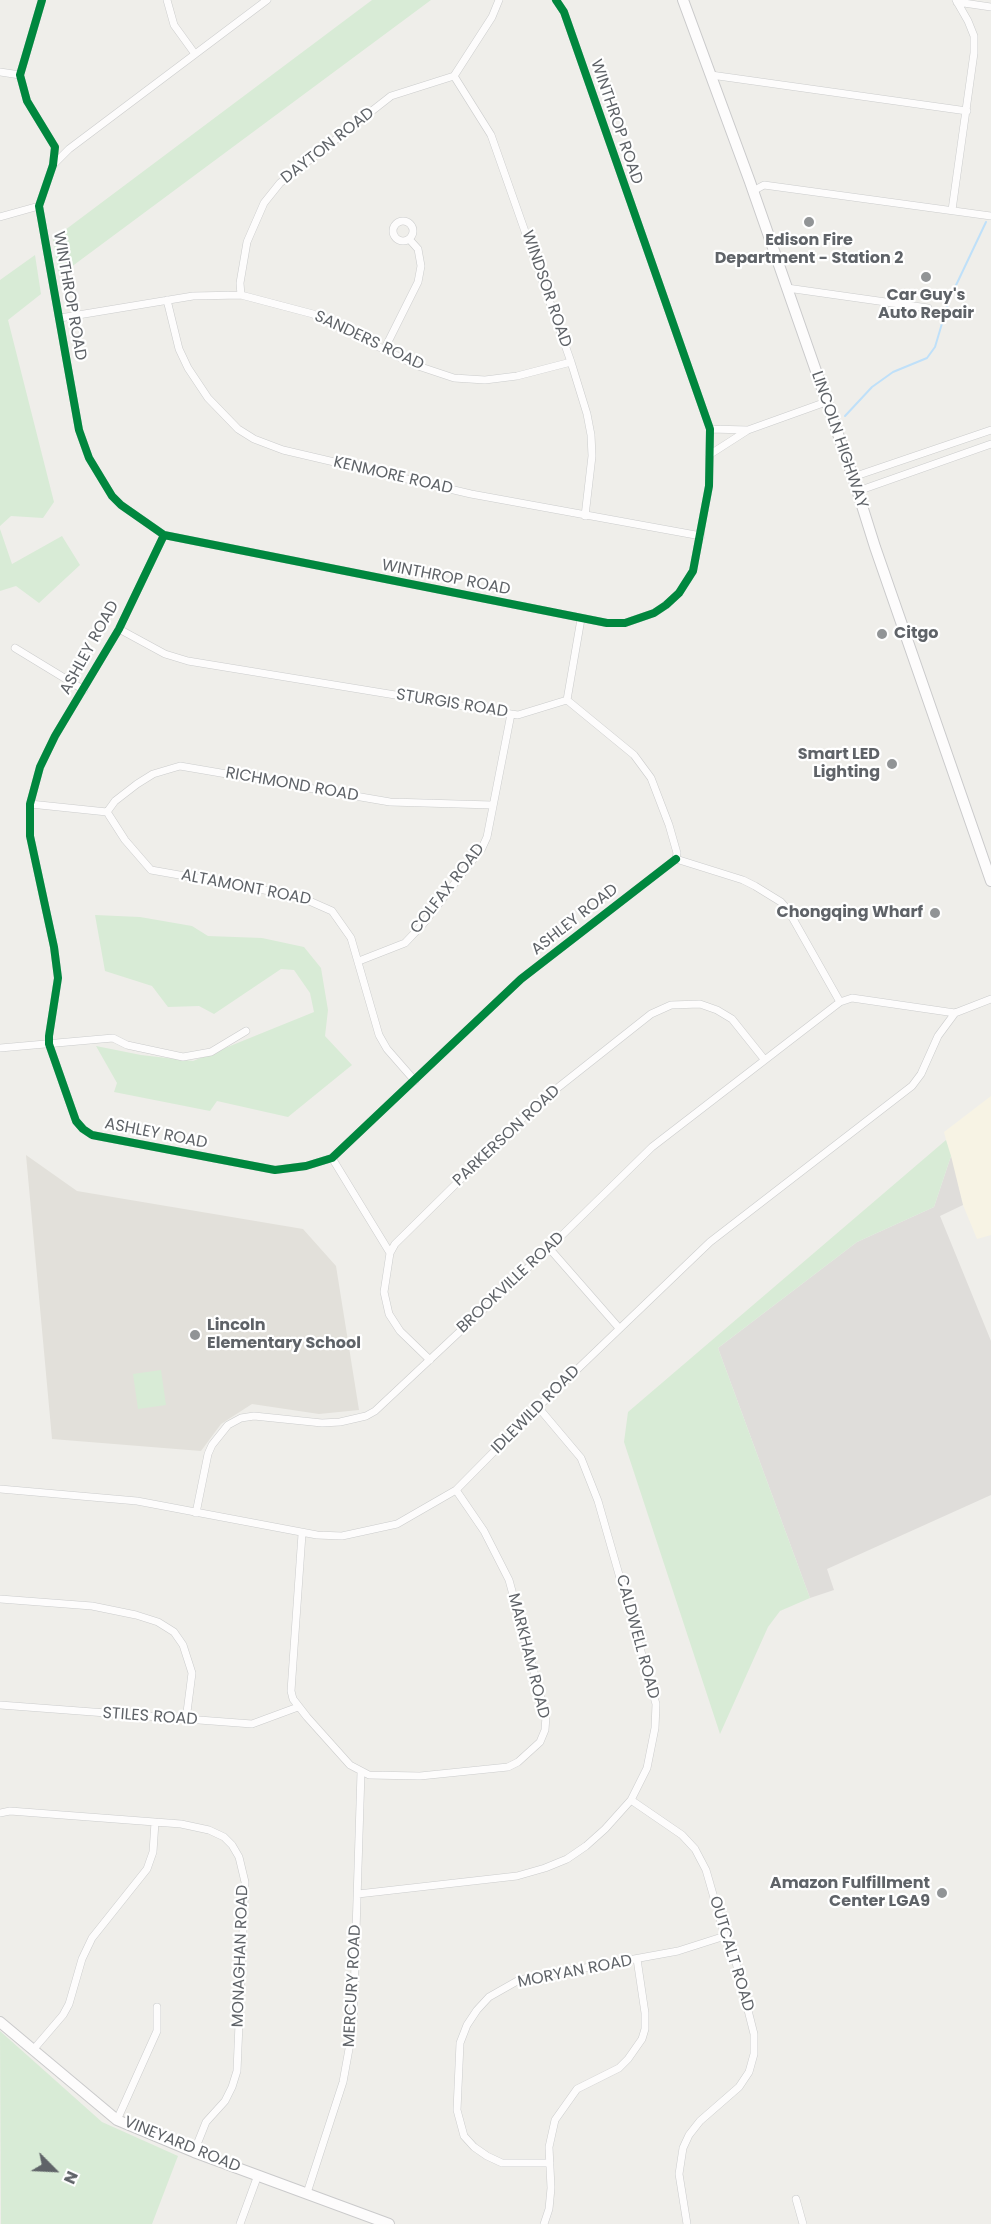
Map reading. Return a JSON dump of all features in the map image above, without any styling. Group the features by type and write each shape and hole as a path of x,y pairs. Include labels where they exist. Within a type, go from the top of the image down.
{"main road":[{"name":"LINCOLN HIGHWAY","path":"683,0 753,191 858,491 991,881"},
{"name":"VINEYARD ROAD","path":"0,2022 117,2120 194,2152 389,2224"}],"street":[{"path":"0,72 20,75 42,0"},
{"path":"167,0 174,25 195,54"},
{"path":"53,165 69,149 267,0"},
{"path":"453,76 492,17 499,0"},
{"name":"WINTHROP ROAD","path":"20,75 27,101 55,147 53,165 39,206 79,430 89,458 112,496 121,505 164,535 581,619 625,623 654,614 679,593 693,571 709,486 710,429 564,12 556,0"},
{"path":"957,1 991,7"},
{"path":"952,210 974,53 974,36 957,1"},
{"path":"711,75 967,111"},
{"name":"DAYTON ROAD","path":"241,295 240,283 247,242 264,203 280,183 392,96 453,76"},
{"name":"WINDSOR ROAD","path":"453,76 491,135 572,362 591,435 592,456 585,516"},
{"path":"753,191 764,185 991,216"},
{"path":"0,218 39,206"},
{"path":"385,348 418,282 421,266 418,249 409,238"},
{"path":"787,288 928,308"},
{"name":"SANDERS ROAD","path":"60,318 194,296 241,295 313,314 415,365 454,378 485,380 517,376 572,362"},
{"name":"KENMORE ROAD","path":"167,300 179,349 188,368 208,398 238,429 254,439 283,450 471,494 701,536"},
{"path":"710,455 748,430 826,402"},
{"path":"710,429 748,430"},
{"path":"853,477 991,430"},
{"path":"858,491 991,444"},
{"name":"ASHLEY ROAD","path":"164,535 119,629 55,736 40,767 30,804 30,836 54,947 58,978 49,1036 50,1044 76,1121 92,1135 275,1170 306,1166 332,1158 521,979 676,859"},
{"path":"581,619 567,700 634,755 651,778 669,825 677,853 676,859 743,880 781,902 788,910 840,1002 852,998 955,1013 991,999"},
{"name":"STURGIS ROAD","path":"119,629 165,654 188,662 511,714 519,714 567,700"},
{"path":"15,648 84,690"},
{"name":"COLFAX ROAD","path":"359,962 405,943 423,924 482,848 488,837 492,805 511,714"},
{"name":"RICHMOND ROAD","path":"106,812 115,801 153,774 180,766 390,802 492,805"},
{"path":"30,804 106,812"},
{"name":"ALTAMONT ROAD","path":"106,812 125,840 151,870 298,896 332,910 351,938 379,1035 387,1050 415,1081"},
{"name":"BROOKVILLE ROAD","path":"196,1513 208,1454 212,1444 228,1425 242,1418 254,1416 322,1423 340,1422 366,1416 384,1404 652,1148 840,1002"},
{"name":"PARKERSON ROAD","path":"430,1360 400,1331 389,1314 384,1292 390,1254 395,1244 536,1105 651,1014 660,1009 686,1003 700,1004 732,1018 764,1059"},
{"name":"IDLEWILD ROAD","path":"0,1489 137,1501 302,1534 342,1536 397,1524 456,1490 538,1407 710,1242 912,1086 921,1074 938,1036 955,1013"},
{"path":"0,1048 113,1038 127,1045 183,1058 211,1052 246,1031"},
{"path":"332,1158 390,1254"},
{"path":"549,1248 619,1328"},
{"name":"CALDWELL ROAD","path":"358,1894 517,1876 545,1868 586,1846 631,1800 643,1778 652,1749 656,1704 652,1684 598,1501 581,1458 538,1407"},
{"name":"MARKHAM ROAD","path":"361,1772 369,1775 420,1776 508,1767 518,1762 540,1742 545,1730 546,1716 509,1580 484,1531 456,1490"},
{"path":"302,1534 291,1691 298,1707 350,1765 361,1772"},
{"path":"0,1599 92,1606 136,1615 158,1622 174,1632 183,1645 192,1673 186,1720"},
{"name":"STILES ROAD","path":"0,1705 252,1724 298,1707"},
{"name":"MERCURY ROAD","path":"307,2193 336,2109 353,2027 361,1772"},
{"name":"OUTCALT ROAD","path":"631,1800 682,1835 695,1850 706,1870 724,1936 732,1947 754,2034 749,2072 739,2087 700,2121 689,2135 683,2148 679,2174 687,2224"},
{"name":"MONAGHAN ROAD","path":"0,1813 10,1810 193,1826 224,1837 239,1857 245,1882 237,2071 229,2094 206,2122 194,2152"},
{"path":"33,2050 63,2015 69,2004 82,1959 92,1938 147,1869 153,1852 155,1822"},
{"name":"MORYAN ROAD","path":"550,2163 502,2163 474,2147 464,2136 457,2110 460,2043 467,2025 477,2010 489,1997 519,1980 678,1951 724,1936"},
{"path":"544,2224 549,2209 551,2134 555,2120 568,2099 584,2085 619,2068 642,2039 645,2013 637,1959"},
{"path":"117,2120 157,2031 157,2007"},
{"path":"240,2224 258,2175"},
{"path":"796,2199 803,2224"}],"shaded area":[{"path":"991,1096 991,1235 977,1239 963,1205 944,1132"},
{"name":"Lincoln Elementary School","path":"26,1155 77,1191 303,1229 336,1266 359,1410 319,1414 252,1404 221,1424 201,1451 52,1439"},
{"path":"951,1156 963,1205 940,1216 991,1341 991,1495 827,1569 834,1590 810,1598 718,1348 857,1242 934,1207"}],"green space":[{"path":"372,0 431,0 59,276 53,239"},
{"path":"35,255 41,294 8,320 54,502 43,518 11,516 0,526 0,280"},
{"path":"0,529 12,564 62,536 80,565 39,603 16,586 0,591"},
{"path":"95,915 140,917 192,926 208,936 262,938 304,947 321,968 328,1010 325,1036 352,1065 288,1117 217,1101 210,1111 114,1092 117,1083 96,1046 141,1055 193,1061 314,1012 310,993 294,970 281,969 214,1014 199,1006 168,1007 152,986 105,971"},
{"path":"946,1140 951,1156 934,1207 857,1242 718,1348 810,1598 780,1611 768,1627 720,1734 624,1442 628,1412"},
{"path":"161,1370 166,1405 138,1409 133,1374"},
{"path":"0,2031 102,2122 178,2156 152,2224 1,2224"}],"waterway":[{"path":"845,416 872,387 893,372 927,358 935,347 949,300 986,222"}],"cycle path":[{"path":"42,0 20,75 27,101 55,147 53,165 39,206 79,430 89,458 112,496 121,505 164,535 607,623 625,623 654,613 666,605 679,593 693,571 709,486 710,429 564,12 556,0"},
{"path":"164,535 119,629 55,736 40,767 30,804 30,836 54,947 58,978 49,1044 76,1121 92,1135 275,1170 306,1166 332,1158 521,979 676,859"}],"place":[{"name":"Edison Fire Department - Station 2","path":"809,222"},
{"name":"Car Guy's Auto Repair","path":"926,277"},
{"name":"Citgo","path":"882,634"},
{"name":"Smart LED Lighting","path":"892,764"},
{"name":"Chongqing Wharf","path":"935,913"},
{"name":"Lincoln Elementary School","path":"195,1335"},
{"name":"Amazon Fulfillment Center LGA9","path":"942,1893"}]}
